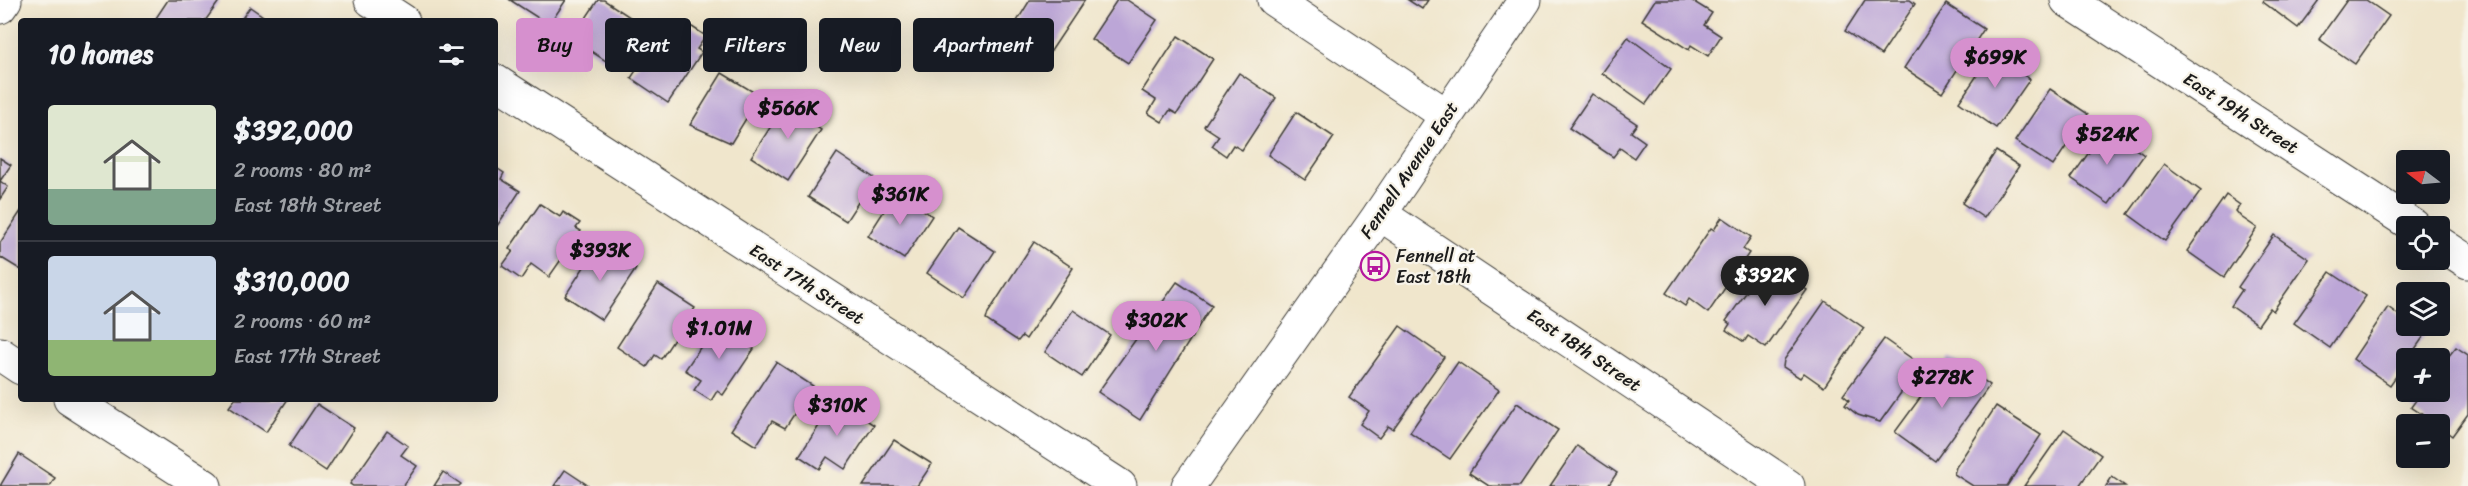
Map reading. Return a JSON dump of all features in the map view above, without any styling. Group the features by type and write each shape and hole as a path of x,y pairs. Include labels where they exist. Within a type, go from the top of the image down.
{"street":[{"path":"0,7 5,0"},
{"path":"370,0 398,18"},
{"path":"1274,0 1446,115"},
{"name":"Fennell Avenue East","path":"1188,486 1380,214 1525,0"},
{"name":"East 19th Street","path":"2067,0 2399,216"},
{"name":"East 17th Street","path":"498,83 1120,486"},
{"name":"East 18th Street","path":"1380,214 1788,486"},
{"path":"2450,250 2468,262"},
{"path":"0,354 18,366"},
{"path":"75,402 205,486"}],"building":[{"path":"168,0 220,0 207,18 156,18"},
{"path":"510,0 566,0 554,18 538,18"},
{"path":"598,0 604,0 631,18 605,18 605,60 593,53 593,18 586,18"},
{"path":"1030,0 1085,0 1054,46 1054,18 1019,18"},
{"path":"1117,0 1127,0 1157,20 1128,63 1091,39"},
{"path":"1408,0 1428,0 1422,9"},
{"path":"1655,0 1691,0 1712,13 1704,25 1721,36 1708,56 1691,45 1689,50 1642,20"},
{"path":"1865,0 1910,0 1915,4 1881,55 1845,31"},
{"path":"2264,0 2319,0 2298,28 2263,2"},
{"path":"2347,0 2366,0 2389,16 2355,64 2319,39"},
{"path":"1946,4 1984,29 1942,93 1904,68"},
{"path":"250,7 263,16 261,18 242,18"},
{"path":"691,26 703,34 703,40 697,49 702,52 691,68"},
{"path":"1178,36 1213,59 1177,114 1170,110 1162,122 1148,113 1156,100 1142,91"},
{"path":"1628,37 1671,69 1646,104 1602,73"},
{"path":"2001,51 2010,57 2008,60 2015,65 2013,68 2030,79 1996,128 1959,102 1993,52 1998,55"},
{"path":"635,72 689,72 668,103 631,78"},
{"path":"722,73 760,96 731,143 690,125"},
{"path":"1239,73 1276,98 1242,150 1233,145 1226,156 1212,146 1219,136 1204,126"},
{"path":"2050,89 2088,114 2053,166 2015,141"},
{"path":"1592,94 1637,124 1631,132 1645,142 1634,158 1620,148 1613,157 1569,128"},
{"path":"798,98 819,111 811,123 821,130 788,181 751,157 784,106 790,110"},
{"path":"1296,112 1334,137 1305,180 1268,155"},
{"path":"2106,128 2144,155 2109,204 2071,178"},
{"path":"1996,151 2019,166 1984,218 1962,203"},
{"path":"837,153 874,178 846,221 808,197"},
{"path":"0,158 11,165 0,181"},
{"path":"2164,164 2201,191 2165,241 2128,214"},
{"path":"498,169 504,173 501,179 520,191 498,224"},
{"path":"0,181 8,187 0,199"},
{"path":"896,192 932,216 904,259 868,236"},
{"path":"2226,195 2240,205 2236,211 2241,217 2257,228 2224,277 2187,251"},
{"path":"540,204 560,217 563,212 580,223 576,228 581,231 549,277 531,264 521,279 502,266 513,251 509,249"},
{"path":"18,216 18,268 0,257 0,243"},
{"path":"1722,217 1751,237 1743,249 1749,253 1708,313 1689,299 1685,306 1666,293 1711,228 1714,230"},
{"path":"958,227 995,251 964,298 927,273"},
{"path":"2274,235 2309,259 2273,311 2270,308 2258,325 2231,306 2242,290 2238,287"},
{"path":"1034,242 1073,268 1026,339 1022,336 1018,341 986,320 988,313"},
{"path":"599,244 636,269 602,320 565,296"},
{"path":"1767,263 1807,290 1766,348 1748,336 1744,342 1726,330 1730,324 1726,321"},
{"path":"2330,272 2366,296 2330,348 2294,323"},
{"path":"1177,282 1212,305 1140,420 1098,392"},
{"path":"658,284 695,308 661,359 655,355 647,367 617,347"},
{"path":"1825,301 1864,328 1824,387 1804,373 1800,378 1783,367 1784,360"},
{"path":"2388,307 2396,313 2396,336 2424,336 2416,348 2396,348 2396,376 2390,385 2353,359"},
{"path":"1073,310 1110,335 1082,377 1045,352"},
{"path":"723,319 738,329 734,336 754,349 723,395 717,391 711,401 694,390 701,380 685,370 716,324 719,326"},
{"path":"1400,326 1444,357 1393,429 1388,426 1379,438 1360,424 1369,411 1349,397"},
{"path":"1884,339 1921,365 1880,422 1858,415 1845,405 1849,400 1843,395"},
{"path":"2456,347 2468,355 2468,414 2452,436 2450,434 2450,414 2422,414 2411,407 2415,402 2450,402 2450,354"},
{"path":"1950,357 1990,385 1935,461 1895,432"},
{"path":"776,362 813,386 785,428 772,421 756,446 731,430"},
{"path":"1458,362 1499,390 1450,459 1410,432"},
{"path":"836,400 874,425 845,469 827,457 819,469 799,456"},
{"path":"233,402 286,402 266,432 229,407"},
{"path":"1517,403 1558,430 1520,486 1489,486 1469,473"},
{"path":"317,404 354,428 326,471 289,446"},
{"path":"1996,406 2041,435 2007,486 1973,486 1954,474 1956,467"},
{"path":"2064,429 2101,455 2079,486 2024,486"},
{"path":"387,431 408,446 401,455 417,466 403,486 353,486 350,484"},
{"path":"894,440 932,464 917,486 863,486"},
{"path":"1577,446 1617,473 1608,486 1550,486"},
{"path":"19,454 55,478 50,486 0,486"},
{"path":"565,470 589,486 554,486"},
{"path":"443,472 461,484 459,486 434,486"},
{"path":"2112,477 2125,486 2106,486"}],"place":[{"name":"Fennell at East 18th","path":"1375,266"}]}
